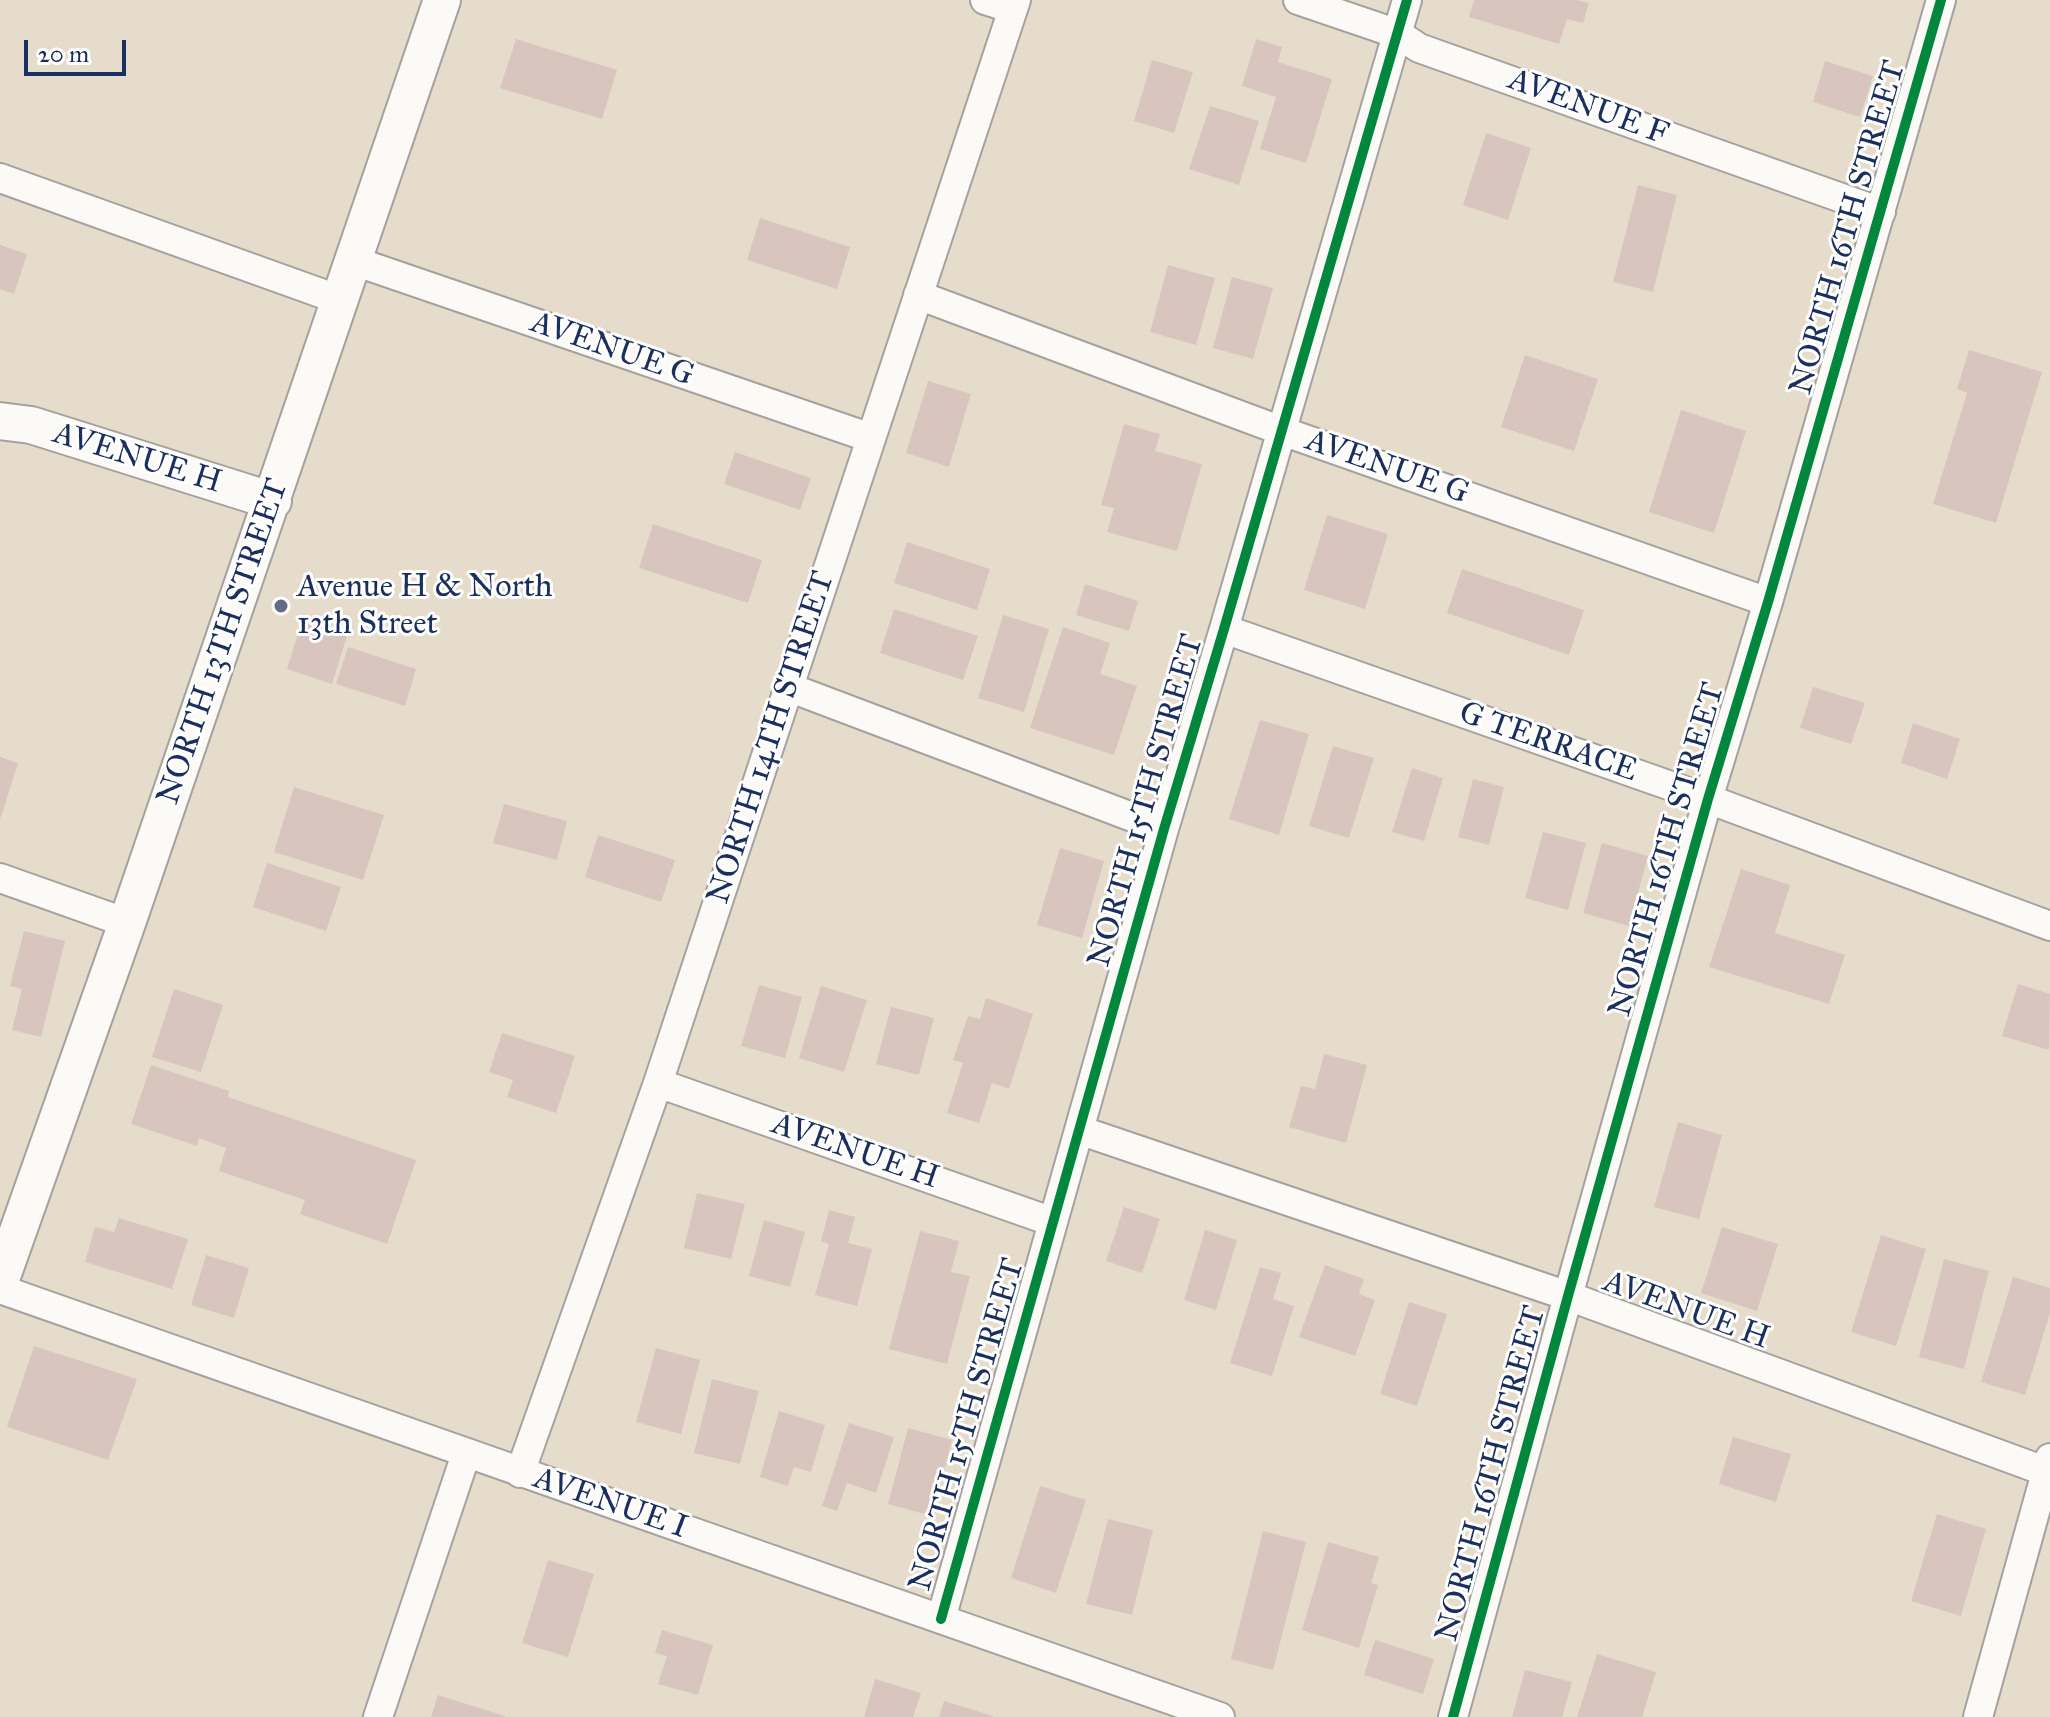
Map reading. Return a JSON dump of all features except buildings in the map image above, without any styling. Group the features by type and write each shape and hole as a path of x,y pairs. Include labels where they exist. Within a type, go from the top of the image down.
{"street":[{"name":"NORTH 13TH STREET","path":"0,1282 273,501 442,0"},
{"path":"985,0 1014,4"},
{"name":"AVENUE F","path":"1298,0 1398,34 1419,48 1881,212"},
{"name":"NORTH 15TH STREET","path":"941,1619 1164,829 1407,0"},
{"name":"NORTH 16TH STREET","path":"1453,1717 1708,799 1768,602 1941,0"},
{"name":"NORTH 14TH STREET","path":"520,1473 658,1083 1014,4"},
{"path":"0,178 340,300"},
{"name":"AVENUE G","path":"354,261 871,438"},
{"name":"AVENUE G","path":"918,295 1282,431 1768,602"},
{"name":"AVENUE H","path":"0,421 31,425 273,501"},
{"name":"G TERRACE","path":"1224,629 1708,799 2050,926"},
{"path":"788,687 1164,829"},
{"path":"0,878 127,923"},
{"name":"AVENUE H","path":"658,1083 1053,1222"},
{"name":"AVENUE H","path":"1079,1130 1568,1296 2049,1467"},
{"name":"AVENUE I","path":"0,1289 1220,1717"},
{"path":"378,1717 466,1454"},
{"path":"1978,1717 2049,1467"}],"cycle path":[{"path":"941,1619 1164,829 1407,0"},
{"path":"1453,1717 1708,799 1768,602 1941,0"}],"place":[{"name":"Avenue H & North 13th Street","path":"281,606"}]}
